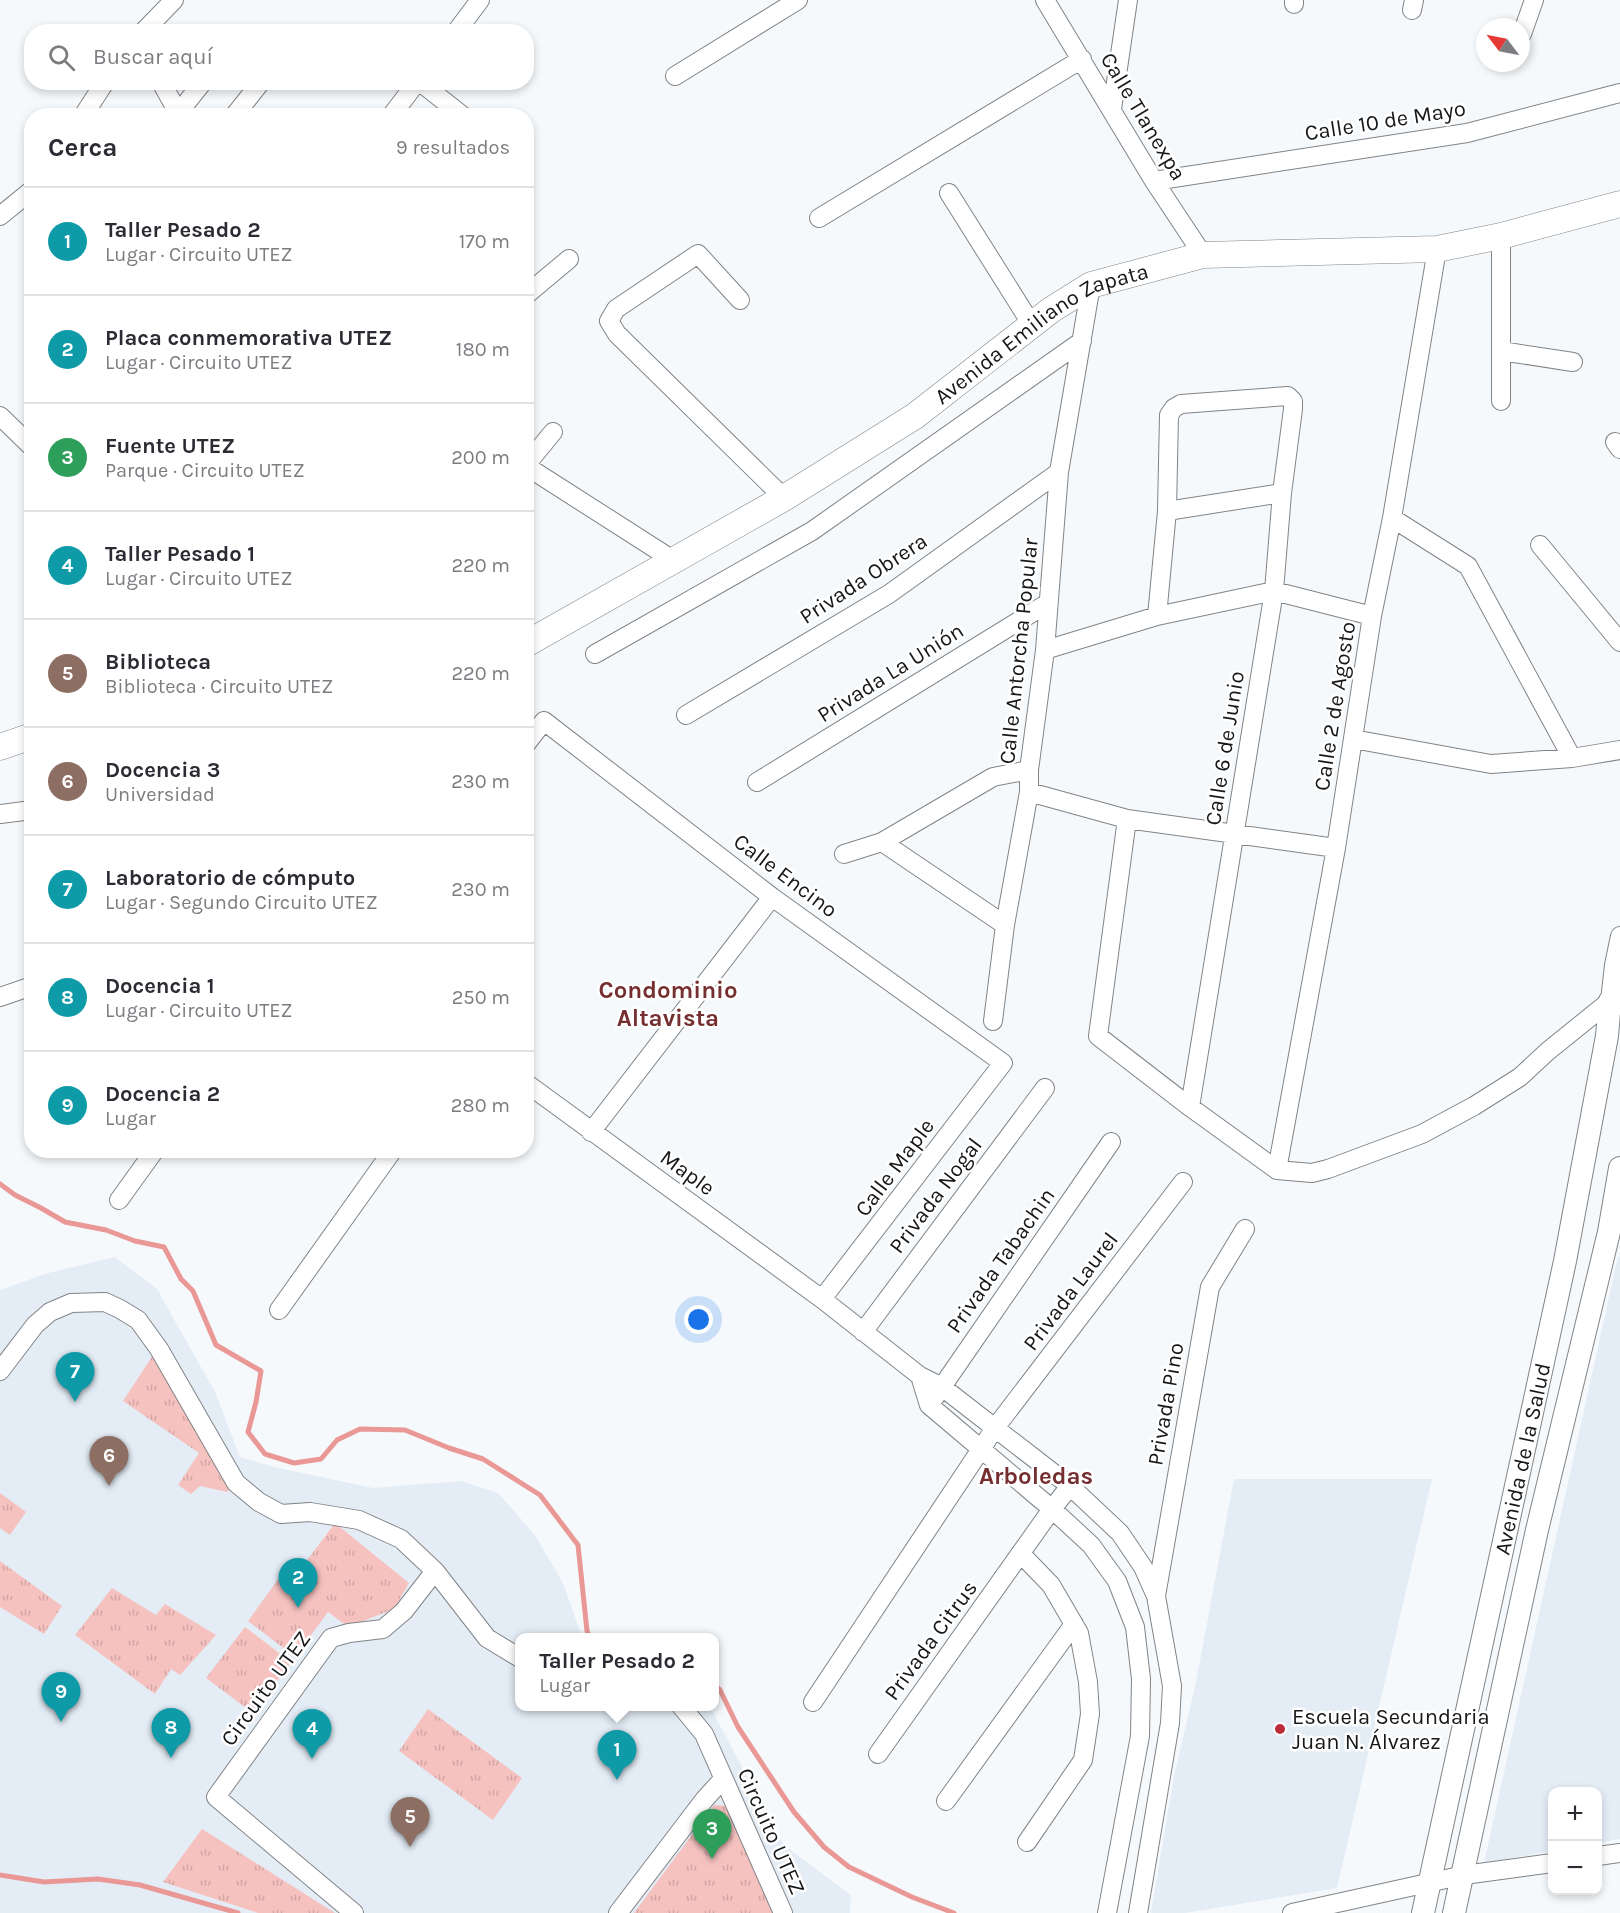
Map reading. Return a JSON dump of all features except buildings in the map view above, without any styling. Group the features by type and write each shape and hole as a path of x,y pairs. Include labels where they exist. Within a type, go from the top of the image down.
{"main road":[{"name":"Avenida Emiliano Zapata","path":"534,639 784,498 915,416 1051,310 1091,285 1203,255 1437,249 1501,236 1620,204"},
{"path":"0,747 24,739"}],"street":[{"path":"150,24 174,0"},
{"path":"462,24 480,0"},
{"path":"675,76 798,0"},
{"name":"Calle Tlanexpa","path":"1045,0 1154,181 1203,255"},
{"path":"1112,109 1128,0"},
{"path":"1528,18 1534,0"},
{"path":"819,218 1082,59"},
{"path":"88,108 100,90"},
{"path":"166,90 176,108"},
{"path":"184,108 197,90"},
{"path":"240,108 255,90"},
{"path":"397,108 412,90"},
{"path":"429,90 452,108"},
{"name":"Calle 10 de Mayo","path":"1154,181 1467,133 1620,93"},
{"path":"949,193 1032,325"},
{"path":"0,216 24,196"},
{"path":"1501,236 1502,401"},
{"name":"Calle 2 de Agosto","path":"1277,1170 1336,848 1372,616 1392,518 1437,249"},
{"path":"740,300 698,254 616,309 609,321 617,334 784,498"},
{"path":"534,288 569,259"},
{"name":"Calle Antorcha Popular","path":"993,1022 1005,925 1029,792 1029,770 1045,650 1059,472 1091,285"},
{"path":"595,654 812,531 1082,341"},
{"path":"1501,351 1573,362"},
{"name":"Calle 6 de Junio","path":"1167,511 1169,415 1174,408 1182,404 1288,396 1293,401 1274,591 1190,1107"},
{"path":"0,416 24,439"},
{"path":"534,456 553,432"},
{"path":"534,471 673,560"},
{"name":"Privada Obrera","path":"686,715 889,594 1059,472"},
{"path":"1157,616 1167,511 1282,493"},
{"path":"1392,518 1468,566 1572,758"},
{"path":"1540,545 1620,642"},
{"path":"1045,650 1157,616 1274,591 1372,616"},
{"name":"Privada La Unión","path":"757,782 1048,603"},
{"name":"Calle Encino","path":"534,734 544,721 772,897 1003,1063"},
{"path":"1353,739 1491,764 1572,758 1620,750"},
{"path":"844,854 882,842 993,777 1029,770"},
{"path":"1029,792 1127,819 1336,848"},
{"path":"0,814 24,811"},
{"path":"1127,819 1098,1036 1277,1170 1312,1173 1422,1134 1474,1106 1520,1077 1548,1051 1615,998 1620,936"},
{"path":"882,842 1005,925"},
{"path":"591,1132 772,897"},
{"path":"0,996 24,988"},
{"name":"Avenida de la Salud","path":"1423,1913 1565,1261 1615,998"},
{"name":"Calle Maple","path":"822,1299 1003,1063"},
{"name":"Privada Nogal","path":"863,1332 1045,1088"},
{"name":"Maple","path":"534,1089 822,1299 920,1376 942,1387 1070,1486 1120,1533 1143,1567 1156,1596"},
{"name":"Privada Tabachin","path":"929,1405 1111,1142"},
{"path":"119,1200 149,1158"},
{"path":"279,1310 387,1158"},
{"name":"Avenida de la Salud","path":"1454,1913 1537,1530 1615,1235 1620,1168"},
{"name":"Privada Laurel","path":"981,1450 995,1428 1182,1182"},
{"name":"Privada Pino","path":"1156,1596 1210,1287 1245,1228"},
{"path":"0,1371 35,1325 50,1312 71,1303 105,1302 120,1309 138,1320 159,1349 236,1483 259,1502 281,1514 310,1512 359,1520 400,1539 435,1571 487,1638 515,1656"},
{"path":"920,1376 929,1405 1091,1545 1117,1581 1135,1628 1141,1679 1140,1736 1107,1913"},
{"path":"813,1702 981,1450"},
{"name":"Privada Citrus","path":"878,1754 1070,1486"},
{"path":"1021,1554 1051,1585 1079,1633 1088,1682 1090,1714 1083,1760 1027,1842"},
{"name":"Circuito UTEZ","path":"354,1913 216,1797 331,1638 382,1629 404,1611 435,1571"},
{"path":"1138,1913 1170,1723 1172,1686 1156,1596"},
{"path":"946,1801 1074,1624"},
{"name":"Circuito UTEZ","path":"684,1711 704,1734 783,1913"},
{"path":"618,1913 704,1800 723,1779"},
{"path":"1602,1855 1620,1853"},
{"path":"1292,1913 1464,1875 1548,1864"}],"shaded area":[{"path":"1618,1256 1620,1257 1620,1839 1602,1842 1602,1787 1548,1787 1548,1852 1484,1863"},
{"path":"115,1257 157,1289 215,1392 240,1457 274,1467 373,1488 461,1481 498,1493 535,1535 563,1583 581,1633 515,1633 515,1711 712,1711 784,1845 851,1895 850,1913 0,1913 0,1290 48,1273"},
{"name":"Escuela Secundaria Juan N. Álvarez","path":"1234,1479 1432,1479 1337,1888 1185,1913 1151,1913 1174,1776 1196,1682"}],"green space":[{"path":"157,1349 233,1484 227,1492 200,1486 191,1494 178,1485 199,1453 123,1401"},
{"path":"0,1493 26,1512 10,1535 0,1528"},
{"path":"335,1523 409,1583 394,1609 348,1627 328,1612 295,1657 248,1621 292,1560 302,1567"},
{"path":"0,1561 62,1606 44,1634 0,1607"},
{"path":"112,1588 156,1615 165,1604 216,1635 180,1675 171,1669 155,1694 75,1635"},
{"path":"245,1627 291,1662 253,1713 206,1678"},
{"path":"428,1709 522,1778 493,1820 399,1751"},
{"path":"714,1805 727,1806 773,1913 634,1913"},
{"path":"202,1829 335,1913 258,1913 163,1882"}],"waterway":[{"path":"0,1184 15,1195 65,1222 106,1230 135,1241 164,1247 181,1279 193,1291 216,1345 261,1371 248,1432 265,1454 294,1463 321,1459 337,1440 360,1429 405,1430 483,1459 540,1495 578,1545 588,1633"},
{"path":"719,1689 738,1727 794,1812 824,1847 849,1867 912,1897 954,1913"},
{"path":"0,1875 44,1882 98,1879 140,1885 238,1913"}],"place":[{"name":"Laboratorio de cómputo","path":"75,1402"},
{"name":"Docencia 3","path":"109,1486"},
{"name":"Placa conmemorativa UTEZ","path":"298,1608"},
{"name":"Docencia 2","path":"61,1722"},
{"name":"Escuela Secundaria Juan N. Álvarez","path":"1280,1729"},
{"name":"Docencia 1","path":"171,1758"},
{"name":"Taller Pesado 1","path":"312,1759"},
{"name":"Taller Pesado 2","path":"617,1780"},
{"name":"Biblioteca","path":"410,1847"},
{"name":"Fuente UTEZ","path":"712,1859"}],"district":[{"name":"Condominio Altavista","path":"668,1004"},
{"name":"Arboledas","path":"1036,1476"}]}
